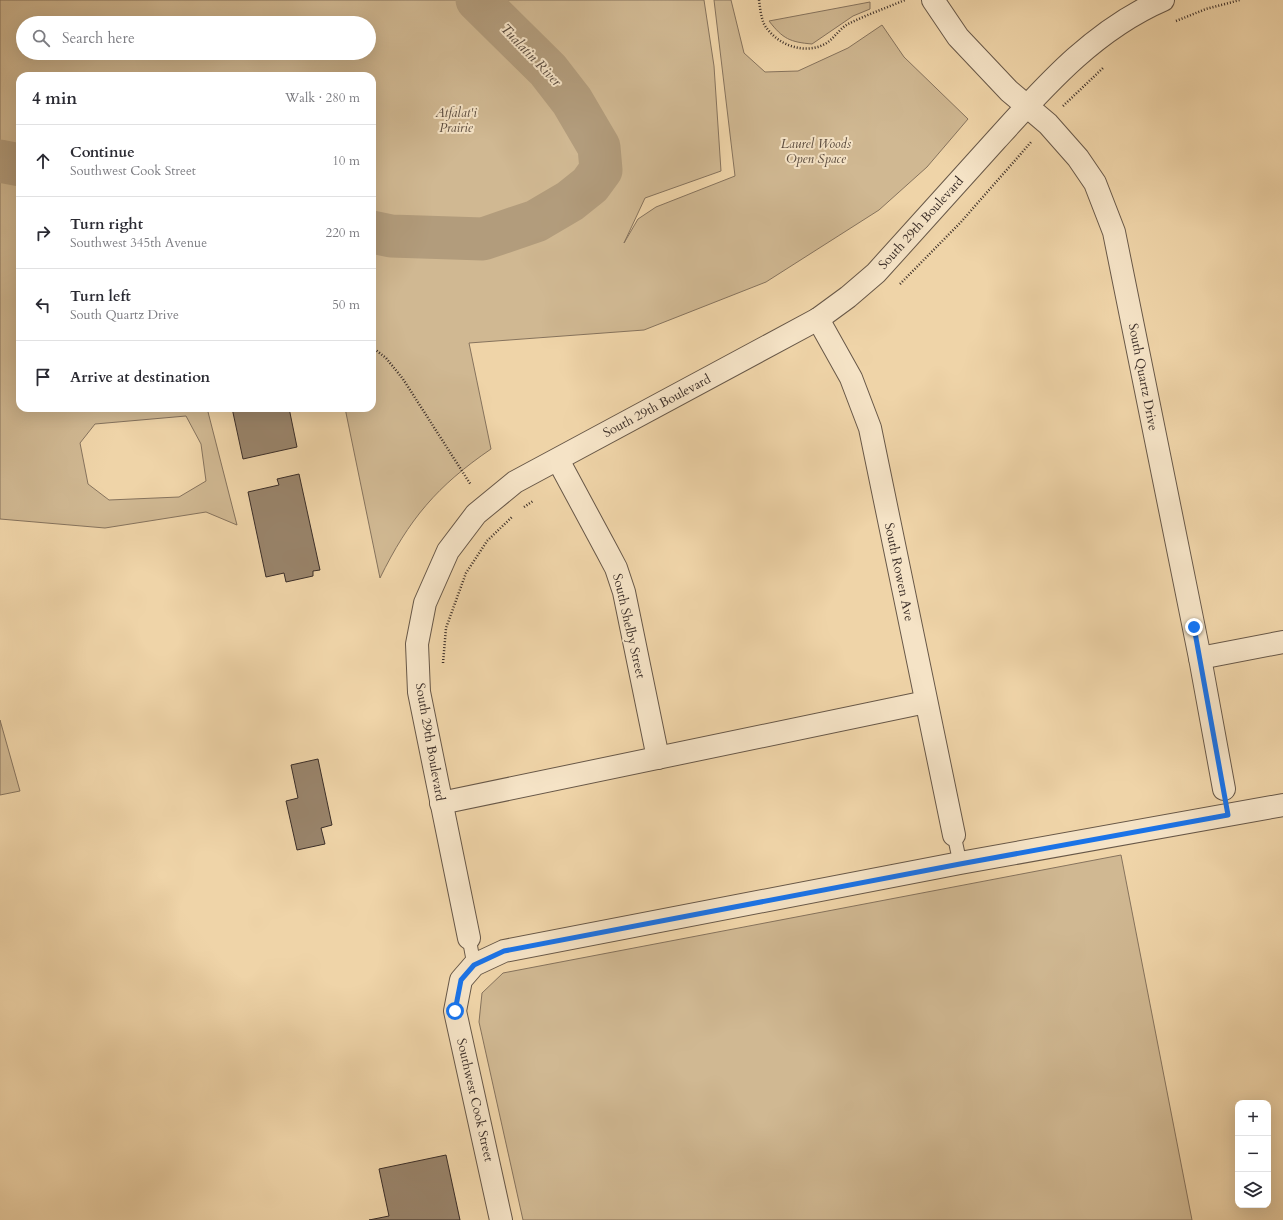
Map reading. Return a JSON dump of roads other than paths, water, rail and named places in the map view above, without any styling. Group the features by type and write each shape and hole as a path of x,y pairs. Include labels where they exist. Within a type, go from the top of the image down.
{"street":[{"name":"South Quartz Drive","path":"933,0 958,37 1009,91 1048,124 1078,158 1095,183 1114,232 1200,658 1224,789"},
{"name":"South 29th Boulevard","path":"469,938 419,692 417,644 425,603 448,551 476,514 515,482 818,319 848,297 876,273 1026,106 1058,73 1102,35 1162,0"},
{"name":"South Rowen Ave","path":"818,319 851,378 870,428 954,835"},
{"name":"South Shelby Street","path":"558,460 616,568 624,592 658,758"},
{"path":"1200,658 1283,642"},
{"path":"441,802 926,702"},
{"path":"468,972 504,951 960,864 1283,805"},
{"name":"Southwest Cook Street","path":"468,972 455,1011 501,1220"}],"lane":[{"name":"South Quartz Drive","path":"1224,789 1228,815"},
{"path":"954,835 960,864"},
{"path":"468,972 469,938"}],"waterway":[{"name":"Tualatin River","path":"376,233 391,236 483,239 536,221 570,201 590,185 601,170 599,147 572,101 548,70 477,0"},
{"name":"Tualatin River","path":"0,161 16,164"}],"park label":[{"name":"Atfalat'i Prairie","path":"456,120"},
{"name":"Laurel Woods Open Space","path":"816,152"}]}
